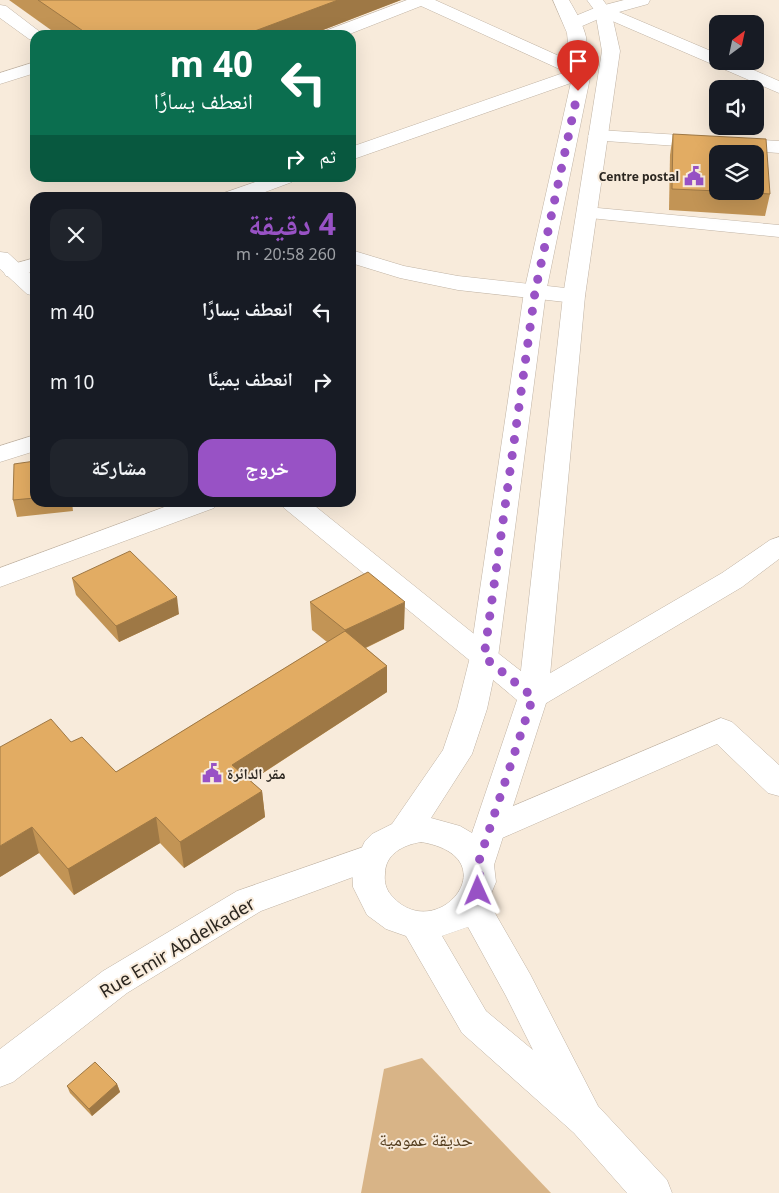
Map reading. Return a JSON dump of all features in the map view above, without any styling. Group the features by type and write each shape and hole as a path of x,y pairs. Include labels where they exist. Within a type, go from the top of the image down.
{"street":[{"path":"344,30 422,0 582,73"},
{"path":"403,833 456,754 472,709 484,657 535,292 582,73 579,68 578,44 574,23 560,0"},
{"path":"574,23 599,6 642,0"},
{"path":"599,6 709,57"},
{"path":"478,864 533,697 574,296 611,51 599,6"},
{"path":"0,10 30,31"},
{"path":"0,79 30,69"},
{"path":"738,70 779,88"},
{"path":"356,152 582,73"},
{"path":"598,136 779,147"},
{"path":"240,182 253,192"},
{"path":"260,192 278,182"},
{"path":"587,213 779,231"},
{"path":"356,258 400,272 458,283 574,296"},
{"path":"7,265 30,264"},
{"path":"7,265 30,285"},
{"path":"0,454 30,445"},
{"path":"0,578 192,507"},
{"path":"299,507 533,697"},
{"path":"533,697 732,580 779,546"},
{"path":"489,830 721,730 779,784"},
{"path":"420,830 439,832 456,839 470,850 478,864 480,877 478,891 472,903 461,913 448,920 433,924 416,924 396,918 380,907 370,891 367,874 372,857 379,847 390,838 403,833 420,830"},
{"name":"Rue Emir Abdelkader","path":"0,1070 115,982 249,901 372,857"},
{"path":"472,903 518,985 587,1121"},
{"path":"416,924 474,1022 587,1121 653,1193"}],"green space":[{"name":"حديقة عمومية","path":"422,1058 551,1193 361,1193 384,1069"}],"building":[{"path":"38,0 338,0 257,30 82,30"},
{"path":"673,134 766,139 770,194 764,194 764,145 709,145 709,191 672,189"},
{"path":"30,462 30,498 13,500 14,464"},
{"path":"130,551 177,597 116,626 72,578"},
{"path":"368,572 405,602 345,630 310,602"},
{"name":"مقر الدائرة","path":"345,631 387,666 232,765 262,791 180,842 156,817 68,869 32,827 0,846 0,747 51,719 71,742 82,737 116,772"},
{"path":"95,1062 117,1084 89,1109 67,1086"}],"place":[{"name":"Centre postal","path":"694,176"},
{"name":"مقر الدائرة","path":"212,773"}],"route":[{"path":"478,891 480,877 478,864 533,697 484,657 535,292 578,91"}]}
